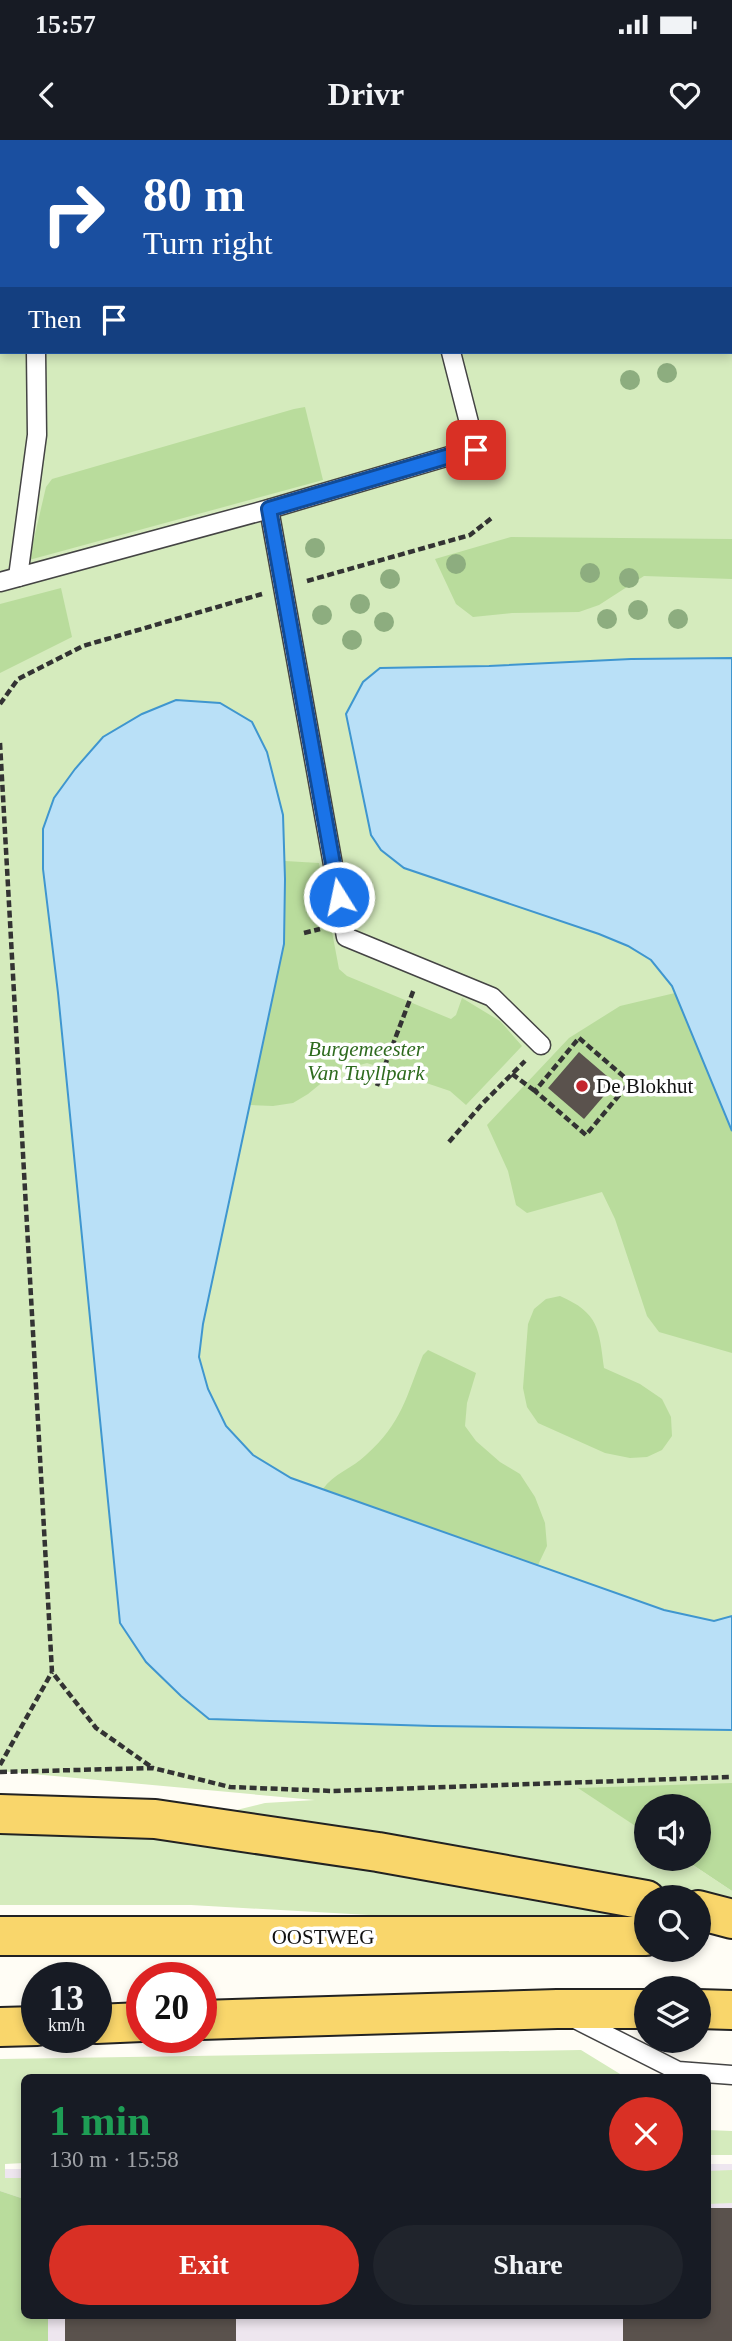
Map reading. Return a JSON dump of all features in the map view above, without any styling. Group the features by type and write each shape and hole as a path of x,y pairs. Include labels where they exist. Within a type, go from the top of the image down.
{"main road":[{"path":"0,1814 155,1819 378,1852 634,1898"},
{"path":"711,1913 732,1919"},
{"name":"OOSTWEG","path":"0,1936 634,1936"},
{"path":"711,1936 732,1936"},
{"path":"217,2020 634,2009"},
{"path":"711,2009 732,2010"},
{"path":"0,2027 21,2026"}],"lane":[{"path":"18,577 37,435 36,354"},
{"path":"0,582 476,450 452,354"},
{"path":"269,509 346,937 492,997 541,1045"},
{"path":"557,2009 678,2071 732,2075"}],"path":[{"path":"0,704 18,679 83,646 470,536 493,517"},
{"path":"0,743 52,1672 0,1765"},
{"path":"377,1086 422,968"},
{"path":"512,1074 586,1135 630,1082 579,1038 535,1091"},
{"path":"449,1142 541,1045 561,1059"},
{"path":"52,1672 96,1728 153,1768"},
{"path":"0,1772 153,1768 230,1787 332,1791 732,1777"}],"shaded area":[{"path":"711,2164 732,2164 732,2341 0,2341 0,2169 21,2169 21,2319 711,2319"}],"green space":[{"name":"Burgemeester Van Tuyllpark","path":"0,354 732,354 732,1835 711,1817 711,1794 634,1794 634,1871 702,1871 732,1891 732,1902 711,1900 711,1885 634,1885 634,1919 457,1920 191,1905 0,1905 0,1835 134,1835 265,1803 315,1800 0,1771"},
{"path":"305,407 323,480 29,560 46,487 52,479"},
{"path":"511,537 732,539 732,579 644,576 599,605 579,612 512,613 473,617 456,604 435,559"},
{"path":"61,588 72,637 0,673 0,604"},
{"path":"285,861 319,863 339,969 347,976 451,1019 456,1015 462,998 500,1021 522,1046 466,1105 450,1091 367,1063 335,1072 293,1103 250,1105 284,944"},
{"path":"675,993 732,1131 732,1353 659,1332 647,1316 615,1219 602,1192 527,1213 516,1205 508,1171 487,1125 569,1038 620,1006"},
{"path":"560,1296 583,1309 595,1324 604,1368 640,1384 662,1399 671,1417 672,1436 662,1450 647,1457 630,1458 605,1453 538,1423 527,1407 523,1388 528,1324 534,1309 546,1299"},
{"path":"428,1350 476,1373 467,1403 465,1426 476,1441 500,1462 520,1474 535,1497 545,1523 547,1546 538,1565 323,1489 332,1479 361,1460 388,1432 402,1409 423,1355"},
{"path":"732,1783 732,1891 702,1871 711,1871 711,1794 634,1794 634,1825 578,1788"},
{"path":"581,2050 620,2074 21,2074 21,2163 5,2164 5,2178 21,2178 21,2198 0,2191 0,2059"},
{"path":"711,2130 732,2131 732,2155 711,2155"},
{"path":"732,2170 732,2203 711,2204 711,2171"},
{"path":"0,2191 21,2198 21,2319 48,2319 48,2341 0,2341"}],"water":[{"path":"732,658 732,1131 672,986 651,960 628,946 599,934 404,868 381,850 371,835 346,714 363,682 380,668"},
{"path":"176,700 220,703 252,722 267,752 283,815 284,944 203,1324 199,1357 208,1389 226,1426 253,1455 291,1478 664,1610 714,1621 732,1616 732,1730 433,1726 209,1719 146,1662 120,1623 58,993 43,869 43,829 54,798 103,737 142,714"}],"building":[{"name":"De Blokhut","path":"579,1052 615,1083 584,1119 548,1088"},
{"path":"711,2208 732,2208 732,2341 623,2341 623,2319 711,2319"},
{"path":"65,2319 236,2319 236,2341 65,2341"}],"place":[{"name":"De Blokhut","path":"582,1086"}],"route":[{"path":"339,897 269,509 476,450"}]}
